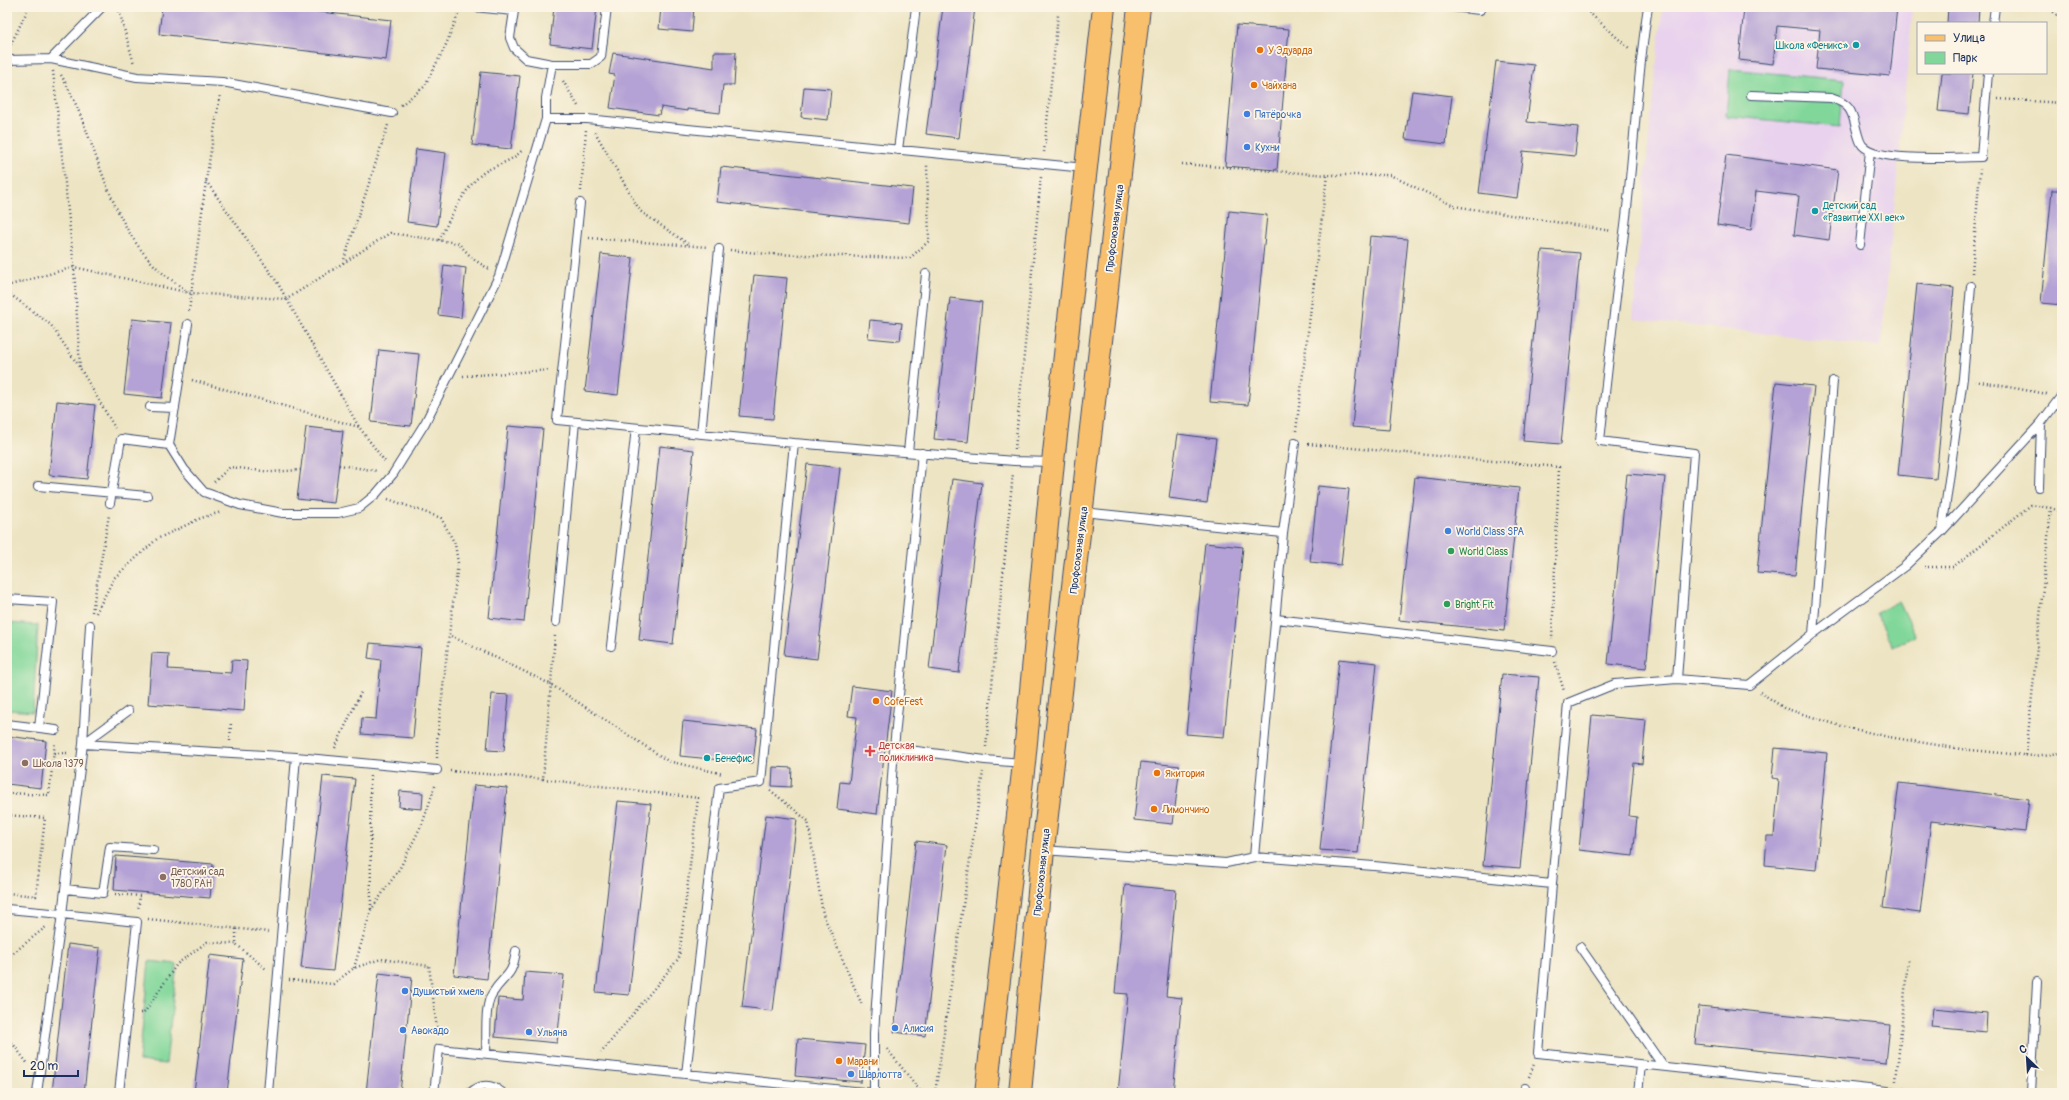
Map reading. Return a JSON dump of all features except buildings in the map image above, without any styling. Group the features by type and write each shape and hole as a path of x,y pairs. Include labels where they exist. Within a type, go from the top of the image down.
{"main road":[{"path":"986,1093 1024,763 1053,462 1104,7"},
{"name":"Профсоюзная улица","path":"1020,1093 1043,850 1083,512 1101,336 1139,7"}],"lane":[{"path":"51,59 102,7"},
{"path":"474,7 514,9 510,38 514,48 526,59 552,64 591,64 601,57 607,7"},
{"path":"898,150 916,7"},
{"path":"1453,7 1480,10 1481,7"},
{"path":"1648,7 1640,57 1624,233 1619,265 1600,441 1694,453 1678,679"},
{"path":"1993,22 1995,7"},
{"path":"7,60 51,59 137,76 222,82 392,113"},
{"path":"188,324 169,445 184,469 204,492 240,505 283,513 338,513 359,508 376,494 393,474 425,422 499,276 546,119 546,98 552,64"},
{"path":"1751,95 1831,98 1843,102 1851,111 1862,145 1870,151 1891,157 1981,157 1988,74"},
{"path":"546,119 587,119 1086,168"},
{"path":"1860,244 1870,151"},
{"path":"580,204 557,420 794,443 1014,461 1053,462"},
{"path":"701,434 719,249"},
{"path":"908,452 926,274"},
{"path":"1942,531 1963,378 1971,286"},
{"path":"1813,634 1833,381"},
{"path":"1905,1093 1663,1066 1538,1054 1568,703 1615,684 1678,679 1749,685 1813,634 1905,566 1942,531 2041,423 2061,396"},
{"path":"150,407 175,408"},
{"path":"556,622 575,422"},
{"path":"2039,487 2041,423"},
{"path":"611,646 636,428"},
{"path":"110,503 121,439 169,445"},
{"path":"686,1074 719,788 761,782 794,443"},
{"path":"1254,857 1283,533 1295,443"},
{"path":"434,1093 439,1049 874,1093 874,1033 894,748 922,453"},
{"path":"38,486 147,496"},
{"path":"1083,512 1283,533"},
{"path":"7,599 53,602 39,728"},
{"path":"1276,619 1552,651"},
{"path":"37,1093 62,914 82,744 90,625"},
{"path":"82,744 128,711"},
{"path":"7,724 56,730"},
{"path":"82,744 296,757 437,770"},
{"path":"894,748 985,760 1024,763"},
{"path":"268,1093 296,757"},
{"path":"65,889 103,893 110,847 153,850"},
{"path":"1043,850 1226,862 1254,857 1374,866 1552,884"},
{"path":"7,909 137,920 120,1093"},
{"path":"1580,947 1663,1066"},
{"path":"486,1053 489,1002 492,994 514,967 516,951"},
{"path":"2031,1093 2037,982"},
{"path":"1638,1093 1641,1065"},
{"path":"470,1093 477,1088 490,1086 503,1093"}],"path":[{"path":"7,51 29,7"},
{"path":"118,7 137,76"},
{"path":"343,263 392,113 424,87 445,47 461,7"},
{"path":"1583,7 1640,57"},
{"path":"2047,7 2062,19"},
{"path":"935,1093 985,760 1058,15"},
{"path":"51,59 74,267 80,368"},
{"path":"51,59 69,89 82,117 107,188 135,241 157,268 190,294"},
{"path":"552,64 587,119 640,211 688,244"},
{"path":"188,324 190,294 222,82"},
{"path":"1986,98 2062,103"},
{"path":"580,204 587,119"},
{"path":"439,240 462,198 483,174 518,155 528,143"},
{"path":"576,238 688,244 767,254 910,258 929,241 926,153"},
{"path":"1971,286 1981,157"},
{"path":"1182,164 1327,175 1390,175 1454,206 1624,233"},
{"path":"1327,175 1295,443 1559,467 1552,651 1568,703"},
{"path":"206,181 277,282 360,427 393,474"},
{"path":"7,286 74,267 190,294 287,299 390,234 458,243 473,259 499,276"},
{"path":"7,292 50,325 80,368 121,439"},
{"path":"449,376 562,369"},
{"path":"180,376 360,427"},
{"path":"1963,378 2061,396"},
{"path":"339,466 393,474"},
{"path":"204,492 230,467 271,472 301,470"},
{"path":"371,910 400,868 423,822 437,779 437,741 458,563 455,544 441,518 376,494"},
{"path":"90,625 110,503"},
{"path":"90,625 114,578 157,539 201,518 240,505"},
{"path":"1905,566 1952,567 2031,505 2051,508 2062,512"},
{"path":"2026,755 2051,508"},
{"path":"543,779 556,622"},
{"path":"449,635 550,684 668,761 730,775"},
{"path":"1749,685 1784,708 1841,726 1961,749 2026,755 2062,753"},
{"path":"334,761 335,748 362,690"},
{"path":"230,753 231,722"},
{"path":"7,793 50,795 56,730"},
{"path":"354,968 371,910 370,764"},
{"path":"437,770 543,779 698,798 679,958 591,1065"},
{"path":"761,782 808,821 823,914 874,1033 922,1093"},
{"path":"7,815 44,818 36,896 7,893"},
{"path":"103,893 140,896 137,920 281,934"},
{"path":"7,958 62,914"},
{"path":"236,929 236,944"},
{"path":"128,1013 144,1013 177,964 207,942 236,944 277,979 333,984 354,968 381,959 429,966 439,1049"},
{"path":"1895,1092 1908,960"},
{"path":"7,1036 39,1079"},
{"path":"1525,1091 1538,1054"}],"shaded area":[{"path":"1663,7 1913,7 1881,347 1633,319 1650,124"}],"green space":[{"path":"1730,69 1844,80 1840,127 1726,116"},
{"path":"1899,601 1916,636 1893,647 1876,613"},
{"path":"7,623 38,625 33,712 7,710"},
{"path":"149,961 177,964 166,1064 139,1061"}],"place":[{"name":"Школа «Феникс»","path":"1856,45"},
{"name":"У Эдуарда","path":"1260,50"},
{"name":"Чайхана","path":"1254,85"},
{"name":"Пятёрочка","path":"1247,114"},
{"name":"Кухни","path":"1247,147"},
{"name":"Детский сад «Развитие XXI век»","path":"1815,211"},
{"name":"World Class SPA","path":"1448,531"},
{"name":"World Class","path":"1451,551"},
{"name":"Bright Fit","path":"1447,604"},
{"name":"CofeFest","path":"876,701"},
{"name":"Детская поликлиника","path":"870,751"},
{"name":"Бенефис","path":"707,758"},
{"name":"Школа 1379","path":"25,763"},
{"name":"Якитория","path":"1157,773"},
{"name":"Лимончино","path":"1154,809"},
{"name":"Детский сад 1780 РАН","path":"163,877"},
{"name":"Душистый хмель","path":"405,991"},
{"name":"Алисия","path":"895,1028"},
{"name":"Авокадо","path":"403,1030"},
{"name":"Ульяна","path":"529,1032"},
{"name":"Марани","path":"839,1061"},
{"name":"Шарлотта","path":"851,1074"}]}
